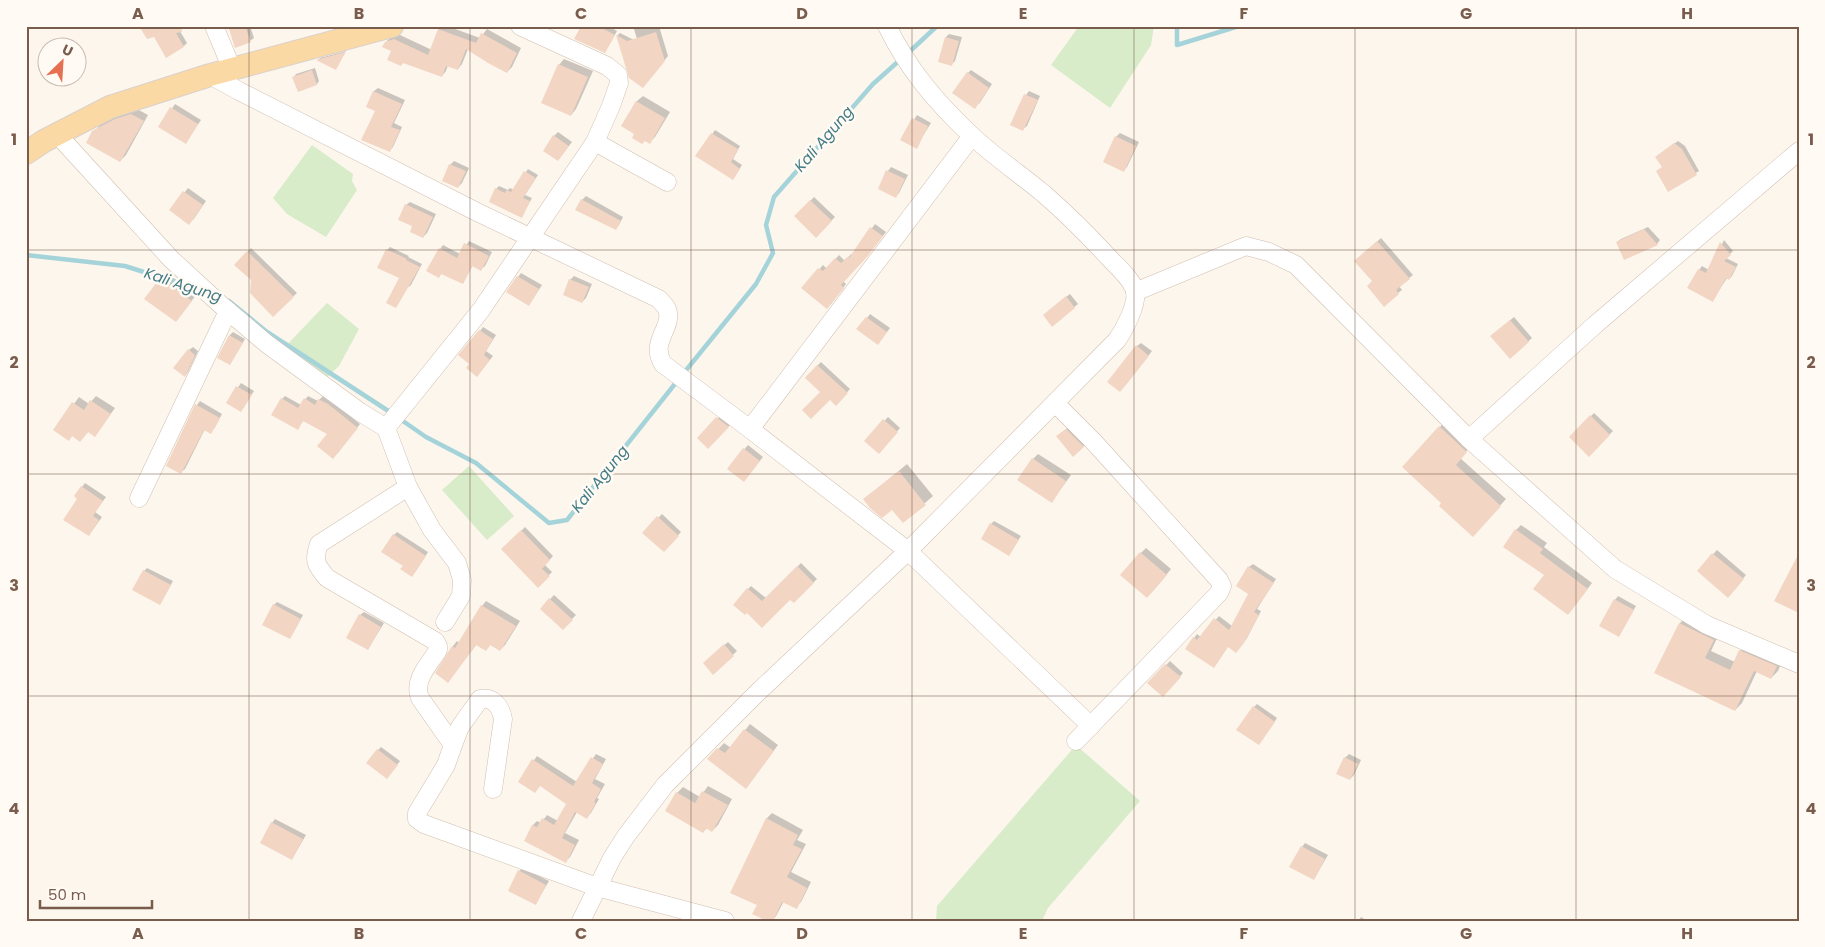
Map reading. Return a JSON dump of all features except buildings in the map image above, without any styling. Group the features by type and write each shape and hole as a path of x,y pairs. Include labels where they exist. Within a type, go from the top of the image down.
{"main road":[{"path":"43,143 110,107 210,75 392,26"}],"street":[{"path":"214,26 232,69"},
{"path":"388,426 481,310 595,142 619,83 618,75 607,66 520,26"},
{"path":"581,921 597,887 626,836 665,785 757,693 908,551 1117,340 1126,328 1135,292 1126,276 1096,243 1045,195 972,136 937,102 917,78 887,26"},
{"path":"210,75 479,214 659,299 667,309 667,321 658,349 658,356 663,364 908,551 1091,726"},
{"path":"750,429 972,136"},
{"path":"595,142 666,182"},
{"path":"43,143 125,210 171,259 224,308 267,344 360,412 388,426 408,487 432,530 457,563 462,580 461,596 445,622"},
{"path":"1469,439 1596,324 1799,151"},
{"path":"1135,292 1246,246 1269,252 1296,265 1469,439 1615,568 1707,625 1799,664"},
{"path":"139,498 224,308"},
{"path":"1054,403 1093,441 1219,580 1222,586 1219,593 1076,741"},
{"path":"408,487 319,544 314,556 317,567 327,578 435,641 438,650 418,682 416,690 453,745"},
{"path":"494,788 503,719 502,710 492,700 486,698 480,699 473,706 460,727 443,771 416,813 417,819 424,824 597,887 725,921"}],"green space":[{"path":"1079,26 1154,26 1151,45 1110,108 1051,65"},
{"path":"312,145 353,174 352,181 357,190 326,237 287,214 273,198"},
{"path":"327,303 359,329 339,366 322,382 281,351"},
{"path":"469,466 514,516 487,540 442,490"},
{"path":"1076,745 1140,801 1048,908 1042,921 936,921 937,906"}],"waterway":[{"name":"Kali Agung","path":"907,54 937,26"},
{"name":"Kali Agung","path":"1177,26 1177,45 1239,26"},
{"name":"Kali Agung","path":"683,374 756,284 773,253 766,225 774,197 873,84 901,59"},
{"name":"Kali Agung","path":"26,255 125,266 194,288"},
{"name":"Kali Agung","path":"229,301 267,332 393,414"},
{"name":"Kali Agung","path":"400,419 426,437 476,463 549,523 567,520 678,380"}]}
